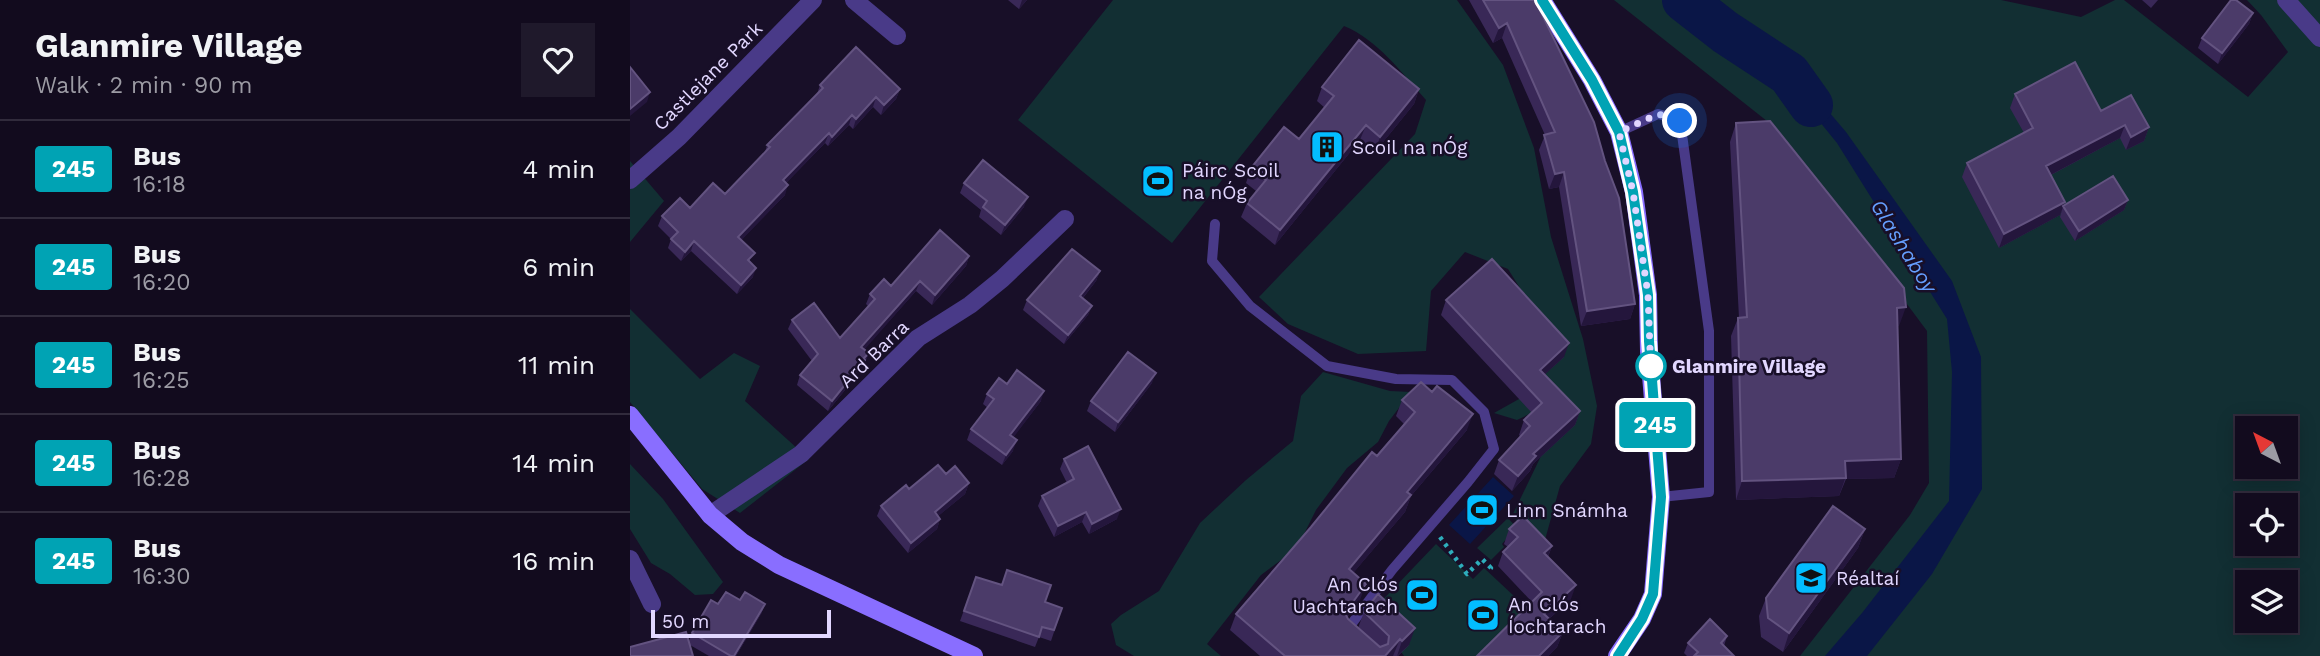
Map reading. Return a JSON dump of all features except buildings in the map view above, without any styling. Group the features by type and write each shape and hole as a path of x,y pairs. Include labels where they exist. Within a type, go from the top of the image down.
{"main road":[{"path":"1542,0 1592,80 1619,132 1633,192 1648,295 1661,497 1653,594 1642,619 1618,656"},
{"path":"630,415 710,515 742,542 779,565 974,656"}],"street":[{"name":"Castlejane Park","path":"630,180 679,137 814,0"},
{"path":"854,0 897,36"},
{"path":"2286,0 2320,38"},
{"name":"Ard Barra","path":"710,515 801,454 918,338 970,305 1065,219"},
{"path":"630,559 652,604"}],"lane":[{"path":"1619,132 1658,114 1680,121 1709,331 1709,492 1661,497"},
{"path":"1215,224 1212,261 1250,306 1327,366 1396,380 1452,380 1484,412 1494,449 1392,570 1347,630 1356,639"}],"path":[{"path":"1431,525 1467,574 1482,559 1491,568 1487,571"}],"green space":[{"path":"1113,0 1457,0 1503,65 1534,148 1551,237 1583,339 1597,406 1591,444 1560,486 1543,547 1512,516 1541,456 1574,425 1552,403 1517,420 1494,413 1519,399 1563,357 1508,269 1465,252 1431,291 1426,351 1358,354 1288,324 1259,297 1415,134 1426,100 1379,48 1344,26 1172,243 1018,120"},
{"path":"1614,0 2001,0 2081,17 2115,0 2124,0 2248,97 2288,52 2247,0 2320,0 2320,656 1800,656 1910,515 1929,483 1927,331 1777,129"},
{"path":"630,161 664,201 630,242"},
{"path":"630,309 700,379 734,353 760,366 745,401 809,459 740,513 702,489 630,402"},
{"path":"1323,372 1390,391 1411,392 1389,421 1378,442 1347,468 1316,510 1297,548 1261,575 1207,644 1221,656 1134,656 1116,645 1111,624 1159,591 1200,523 1293,441 1301,396"},
{"path":"630,464 663,499 723,582 713,594 695,595 670,574 651,563 630,529"},
{"path":"1508,518 1516,527 1502,544 1504,547 1491,560 1477,548"},
{"path":"1436,544 1473,579 1484,568 1531,612 1486,656 1404,656 1372,611"}],"water":[{"path":"1689,0 1713,0 1779,53 1846,132 1952,281 1981,357 1982,489 1932,574 1867,656 1825,656 1949,501 1952,372 1947,319 1837,143 1771,62"},
{"name":"Linn Snámha","path":"1493,477 1514,496 1470,544 1449,525"}],"waterway":[{"name":"Glashaboy","path":"1684,0 1725,32 1789,74 1811,105"}],"bus line":[{"name":"245","path":"1542,0 1592,80 1619,132 1633,192 1648,295 1661,497 1653,594 1642,619 1618,656"}],"place":[{"name":"Scoil na nÓg","path":"1327,147"},
{"name":"Páirc Scoil na nÓg","path":"1158,181"},
{"name":"Glanmire Village","path":"1651,366"},
{"name":"Linn Snámha","path":"1482,510"},
{"name":"Réaltaí","path":"1811,578"},
{"name":"An Clós Uachtarach","path":"1422,595"},
{"name":"An Clós Íochtarach","path":"1483,615"}],"route":[{"path":"1651,366 1651,376 1648,295 1633,192 1619,132 1658,114 1680,121"}]}
